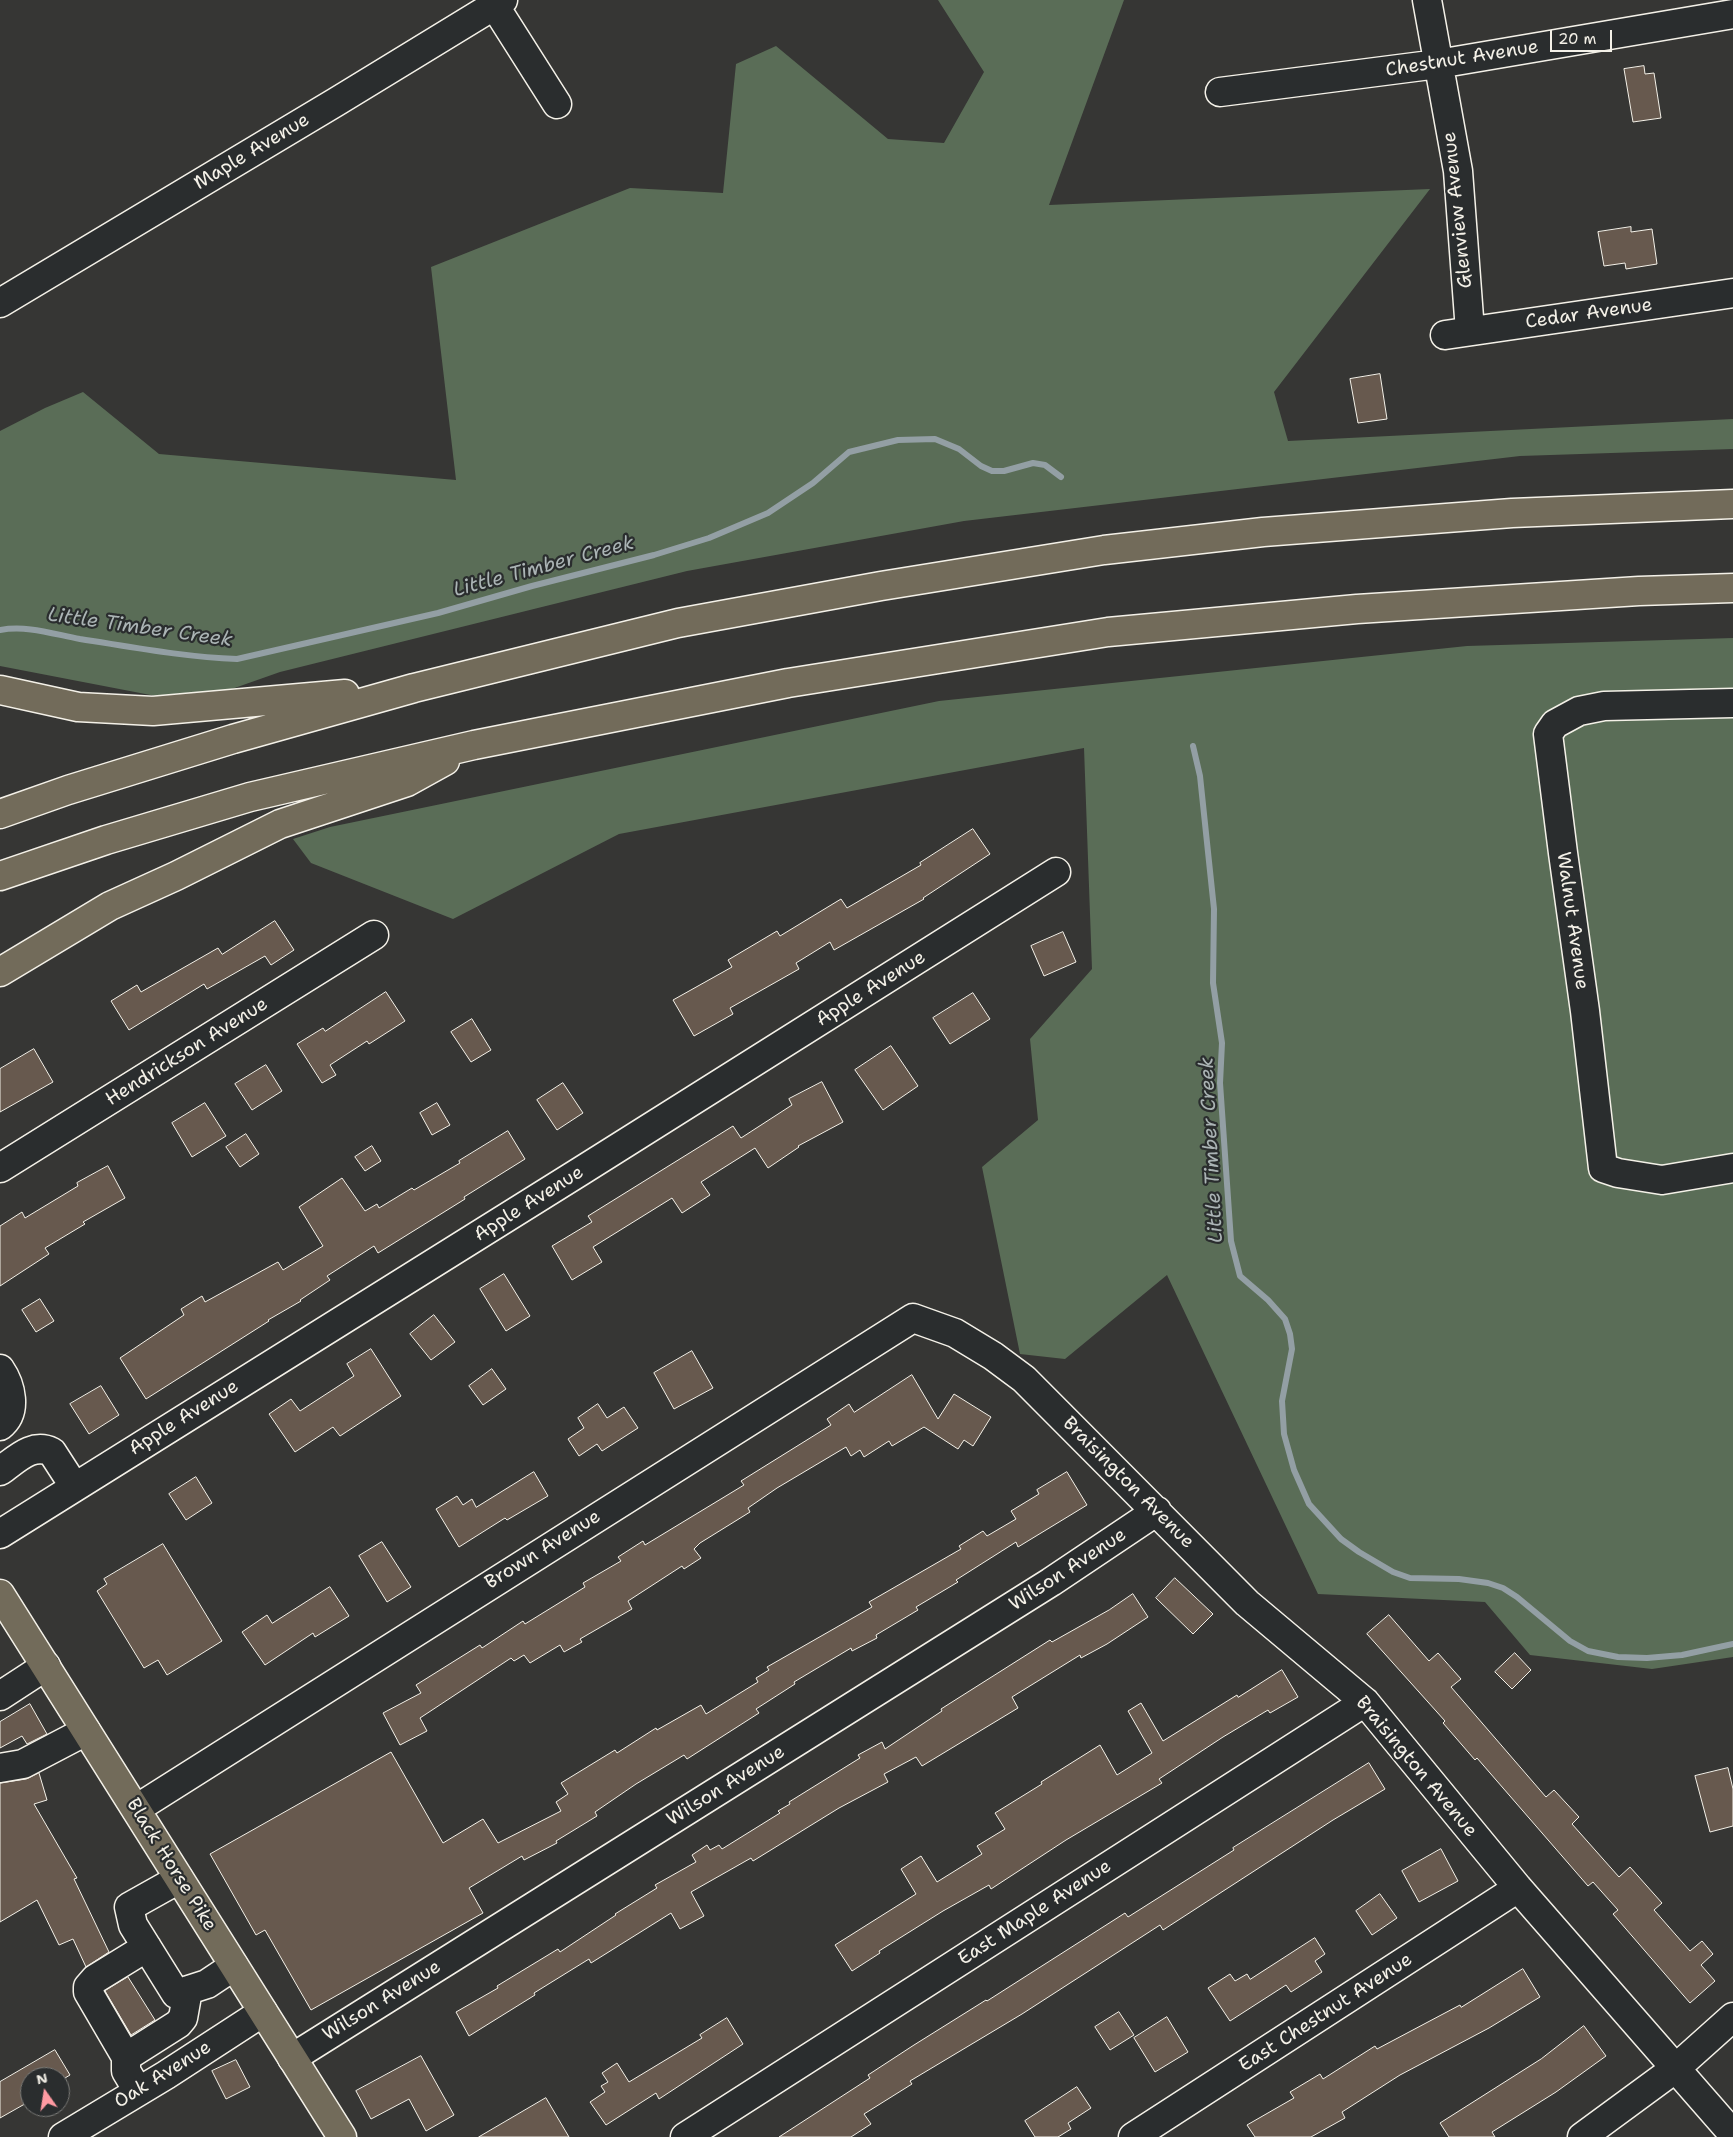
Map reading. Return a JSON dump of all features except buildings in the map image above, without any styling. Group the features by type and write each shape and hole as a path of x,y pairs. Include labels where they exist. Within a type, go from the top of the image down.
{"main road":[{"path":"0,814 68,790 233,739 414,688 678,623 881,586 1104,550 1263,532 1512,513 1733,504"},
{"path":"0,876 106,840 250,797 474,745 788,683 1108,632 1357,609 1639,591 1733,588"},
{"path":"0,690 78,707 154,712 414,688"},
{"path":"0,972 110,906 176,876 280,824 406,782 474,745"},
{"name":"Black Horse Pike","path":"3,1602 46,1666 342,2137"}],"street":[{"name":"Glenview Avenue","path":"1426,0 1458,171 1458,333"},
{"path":"496,2 557,104"},
{"name":"Maple Avenue","path":"0,303 336,102 496,2"},
{"name":"Chestnut Avenue","path":"1220,92 1438,64 1733,14"},
{"name":"Cedar Avenue","path":"1458,333 1733,293"},
{"name":"Walnut Avenue","path":"1733,704 1604,706 1579,711 1555,724 1548,734 1564,863 1586,1011 1603,1168 1618,1173 1662,1180 1733,1168"},
{"name":"Apple Avenue","path":"0,1534 74,1486 573,1177 1056,872"},
{"name":"Hendrickson Avenue","path":"0,1168 374,935"},
{"name":"Brown Avenue","path":"136,1810 660,1476 913,1318 955,1333"},
{"name":"Braisington Avenue","path":"955,1333 993,1356 1024,1379 1157,1511 1247,1604 1365,1702 1518,1888 1733,2134"},
{"path":"0,1369 6,1377 12,1400 10,1412 0,1426"},
{"path":"0,1471 31,1450 46,1449 52,1452 74,1486"},
{"name":"Wilson Avenue","path":"292,2058 1051,1582 1157,1511"},
{"path":"0,1696 46,1666"},
{"name":"East Maple Avenue","path":"695,2130 1365,1702"},
{"path":"0,1768 23,1764 86,1731"},
{"path":"179,1879 129,1907 133,1925 176,1994 207,1984 234,1966"},
{"name":"East Chestnut Avenue","path":"1135,2137 1518,1888"},
{"path":"138,2091 126,2071 126,2057 88,1992 88,1987 95,1979 147,1947"},
{"path":"126,2057 178,2024 183,2018 188,1990"},
{"name":"Oak Avenue","path":"63,2137 263,2012"},
{"path":"1582,2137 1676,2068 1733,2017"}],"green space":[{"path":"938,0 1124,0 1049,205 1430,189 1274,392 1288,441 1733,419 1733,449 1520,456 964,521 687,571 280,672 192,703 0,666 0,431 45,408 83,392 159,454 456,480 431,267 630,188 723,193 736,64 776,46 888,139 944,143 984,72"},
{"path":"1733,638 1733,1657 1652,1669 1530,1655 1485,1602 1318,1594 1167,1275 1065,1359 1020,1354 982,1167 1038,1120 1030,1039 1092,969 1084,748 619,834 453,919 311,863 293,839 330,827 939,701 1467,646"}],"waterway":[{"name":"Little Timber Creek","path":"0,630 30,629 158,651 237,659 438,613 532,586 654,555 709,538 768,513 813,483 849,452 898,440 935,439 959,449 981,466 992,471 1004,471 1033,463 1045,465 1061,477"},
{"name":"Little Timber Creek","path":"1193,746 1200,776 1214,909 1213,983 1222,1043 1220,1083 1231,1241 1240,1276 1268,1300 1285,1319 1290,1334 1292,1349 1282,1401 1284,1434 1294,1470 1309,1504 1341,1539 1393,1572 1410,1578 1459,1579 1488,1583 1503,1588 1517,1597 1570,1641 1588,1651 1618,1657 1647,1658 1682,1655 1733,1644"}]}
